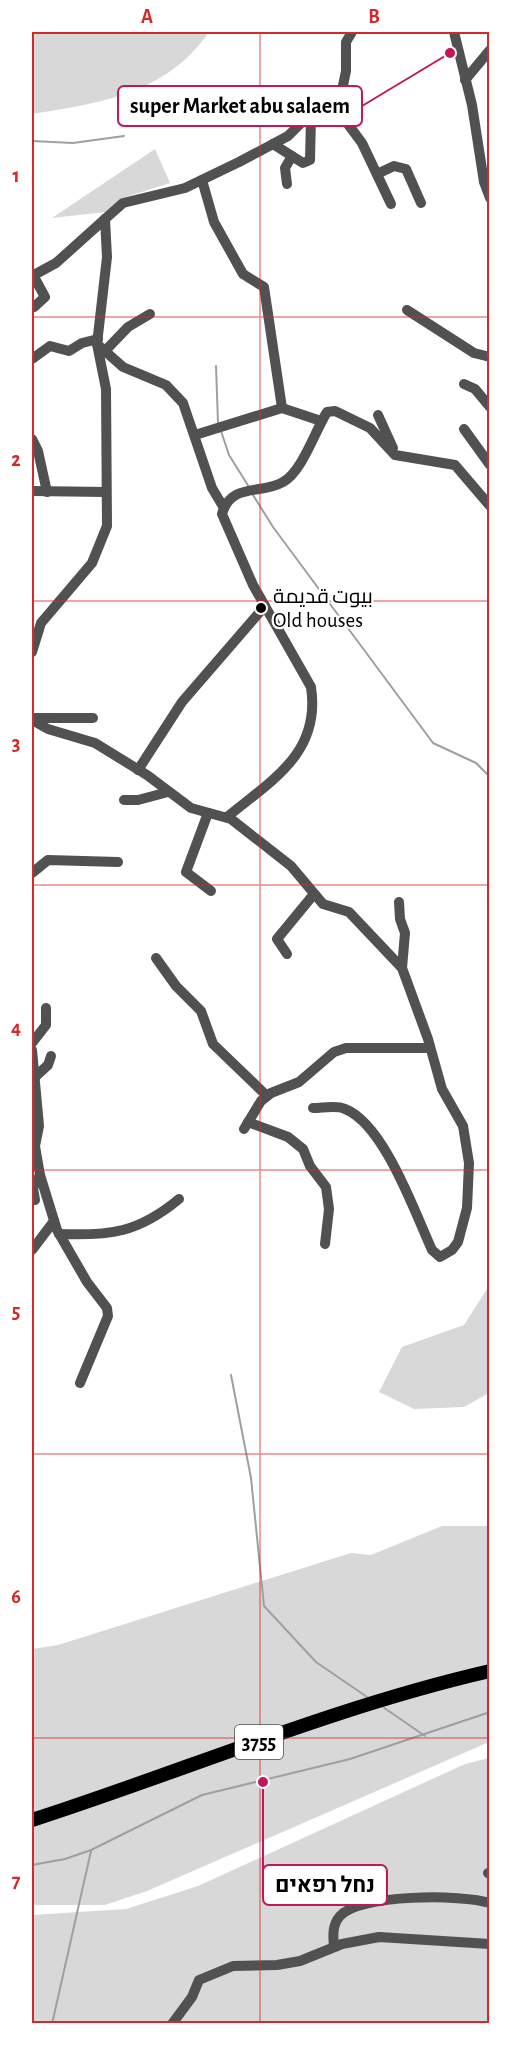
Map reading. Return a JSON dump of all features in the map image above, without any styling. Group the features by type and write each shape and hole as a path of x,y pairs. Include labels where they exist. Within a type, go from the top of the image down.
{"main road":[{"name":"3755","path":"32,1820 174,1773 338,1713 489,1671"}],"street":[{"path":"34,307 45,297 32,275 56,263 123,203 185,188 202,180 273,144 333,104 341,95 346,71 346,42 352,32"},
{"path":"454,32 489,198"},
{"path":"465,80 489,50"},
{"path":"333,104 362,143 391,204"},
{"path":"273,144 303,163 310,160 311,117"},
{"path":"287,184 285,168 292,156"},
{"path":"377,174 394,166 406,170 421,203"},
{"path":"202,180 214,222 243,274 264,287 282,408"},
{"path":"32,652 41,623 93,563 107,526 106,389 100,345 107,257 105,219"},
{"path":"407,310 474,353 489,357"},
{"path":"100,345 150,314"},
{"path":"32,359 50,346 69,351 82,343 100,345 123,367 166,386 183,403 212,488 224,508"},
{"path":"464,384 474,389 489,407"},
{"path":"195,435 282,408 321,421"},
{"path":"227,817 292,764 310,732 313,703 311,687 265,606 222,514 225,502 237,494 282,483 295,473 321,421 327,412 335,411 370,428 396,455 455,465 489,506"},
{"path":"378,415 396,455"},
{"path":"464,429 489,465"},
{"path":"32,439 38,451 47,492"},
{"path":"32,491 106,492"},
{"path":"138,770 182,702 265,606"},
{"path":"32,719 93,718"},
{"path":"32,719 48,729 95,743 138,770 190,808 227,817 291,866 323,904 332,909 340,907 349,912 402,968 420,1016 442,1089 463,1126 469,1163 467,1208 458,1242 452,1250 440,1257 432,1250 398,1172 361,1118 344,1108 313,1108"},
{"path":"124,800 138,800 168,792"},
{"path":"208,813 186,872 211,891"},
{"path":"32,873 48,860 118,862"},
{"path":"287,954 277,939 314,894"},
{"path":"399,902 400,919 405,933 402,968"},
{"path":"156,958 176,987 201,1011 213,1044 267,1096"},
{"path":"32,1043 46,1025 46,1008"},
{"path":"325,1244 329,1209 326,1188 310,1166 303,1149 288,1137 246,1126 267,1096 299,1082 334,1052 346,1048 429,1048"},
{"path":"32,1050 39,1126 35,1146 40,1175 59,1234 87,1282 107,1308 108,1316 80,1383"},
{"path":"36,1076 48,1065 51,1056"},
{"path":"35,1200 33,1188 40,1175"},
{"path":"59,1234 89,1235 133,1229 179,1199"},
{"path":"32,1250 54,1221"},
{"path":"334,1947 333,1932 338,1918 348,1909 412,1897 478,1899 489,1903"},
{"path":"172,2024 192,1997 199,1980 233,1966 276,1965 300,1961 334,1947 379,1937 489,1944"}],"shaded area":[{"path":"32,32 209,32 192,53 173,69 152,82 107,100 32,114"},
{"path":"155,149 170,183 123,198 106,212 52,218"},
{"path":"489,1286 489,1393 464,1407 414,1409 379,1392 402,1347 464,1325"},
{"path":"442,1526 489,1526 489,1742 147,1891 105,1905 32,1905 32,1649 58,1645 351,1553 371,1555"},
{"path":"489,1758 489,2023 32,2024 32,1915 126,1909 198,1886 465,1764"}],"waterway":[{"path":"32,141 73,143 124,136"},
{"path":"216,366 218,423"},
{"path":"221,431 229,455 249,487"},
{"path":"253,495 273,527 433,743 476,763 490,777"},
{"path":"231,1375 251,1478 264,1606 316,1662 370,1699"},
{"path":"380,1705 425,1736"},
{"path":"32,1865 65,1859 91,1850 202,1795 350,1759 490,1712"},
{"path":"52,2024 91,1851"}],"place":[{"name":"super Market abu salaem","path":"450,53"},
{"name":"بيوت قديمة Old houses","path":"261,608"},
{"name":"נחל רפאים","path":"263,1782"}]}
